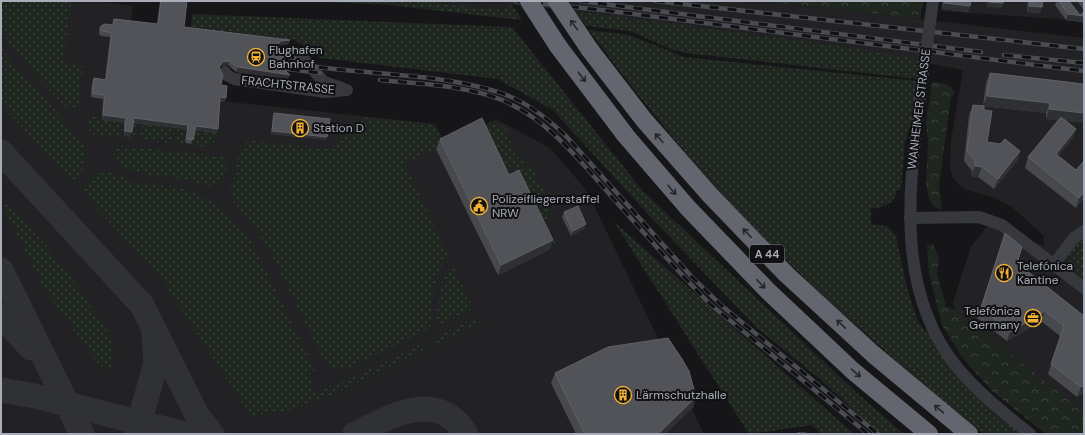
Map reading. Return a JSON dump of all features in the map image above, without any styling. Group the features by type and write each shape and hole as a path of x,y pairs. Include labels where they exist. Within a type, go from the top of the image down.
{"highway":[{"name":"A 44","path":"529,1 558,46 626,136 688,208 768,291 848,366 929,434"},
{"name":"A 44","path":"557,1 590,50 644,120 710,195 786,274 873,354 969,434"}],"street":[{"name":"WANHEIMER STRASSE","path":"933,1 912,164 910,218 914,270 919,293 935,334 956,366 978,390 1030,434"},
{"name":"FRACHTSTRASSE","path":"225,72 228,76 234,79 325,92 347,90 324,82 301,56 282,52"},
{"path":"910,218 965,217 987,220 1010,230 1084,288"},
{"path":"1054,264 1074,238 1084,231"}],"shaded area":[{"path":"1,1 95,1 133,6 122,88 230,102 435,124 445,145 496,119 550,148 587,191 704,434 1,434"},
{"path":"422,1 760,1 1084,38 1084,83 1060,81 1084,84 1084,412 955,310 953,302 971,247 988,225 1044,246 1044,236 1012,207 993,197 966,190 958,184 952,176 950,167 951,140 963,70 841,46 575,11 512,5 502,10"},
{"path":"942,1 1084,1 1084,23 1059,19 941,11"}],"green space":[{"path":"1,1 71,1 63,63 83,66 79,104 74,109 70,109 64,105 33,72 1,32"},
{"path":"305,1 422,1 502,10 512,5 522,20 390,5"},
{"path":"760,1 923,1 920,19"},
{"path":"575,11 841,46 920,60 918,79 685,53 670,49 630,31 586,26"},
{"path":"192,14 512,27 643,191 858,394 904,434 879,434 820,379 757,328 644,210 553,110 498,79 321,58 295,40 191,27"},
{"path":"589,30 629,35 684,57 918,81 912,119 905,142 901,190 897,190 894,199 888,204 871,209 871,224 886,226 896,235 905,280 915,314 921,326 1024,434 983,434 826,298 766,240 698,167 642,100"},
{"path":"1,48 84,144 84,165 81,175 75,184 1,104"},
{"path":"932,82 948,85 955,93 951,98 939,185 942,210 933,206 929,198 926,183 928,142 926,123"},
{"path":"94,116 101,116 101,120 123,122 122,133 125,136 128,136 131,123 138,123 136,139 95,135 90,131 88,126 89,120"},
{"path":"361,117 435,124 445,145 404,163 447,253 434,286 430,328 345,370 329,367 325,364 274,259 257,230 231,198 230,186 234,179 239,152 246,142 255,141 327,149 334,147 341,139 348,126 352,123 359,122"},
{"path":"491,122 510,129 505,131 520,162 527,159 529,162 501,175 479,129"},
{"path":"142,124 174,128 173,143 140,140"},
{"path":"178,128 186,129 185,140 188,144 192,142 194,130 216,133 216,138 213,144 207,147 176,144"},
{"path":"120,146 218,156 224,158 226,162 225,176 220,183 208,186 182,179 139,173 122,166 114,158 115,151"},
{"path":"531,165 550,205 546,223 557,246 549,250 515,181 507,176"},
{"path":"112,172 133,182 181,188 203,196 229,215 249,237 315,371 307,375 316,392 347,380 426,342 425,349 329,396 290,410 251,416 159,275 81,191 90,179 102,173"},
{"path":"6,203 66,270 108,332 113,347 111,370 98,364 44,288 3,206"},
{"path":"614,222 854,434 821,434 812,425 749,434"},
{"path":"1084,236 1084,284 1071,270 1067,260 1071,250"},
{"path":"933,244 939,257 937,274 946,306 955,310 1084,412 1084,434 1046,434 992,391 961,356 942,325 929,273 927,245"},
{"path":"453,266 473,308 436,326 439,294 444,280"},
{"path":"476,318 481,322 434,345 435,337"}],"building":[{"path":"161,1 187,1 184,27 290,40 281,41 276,46 278,53 285,55 281,66 290,75 238,67 229,61 222,62 219,68 223,75 221,85 227,86 226,98 220,97 218,129 196,126 193,140 188,139 187,136 188,125 134,118 132,132 125,131 126,118 103,115 105,95 92,93 94,78 106,80 112,33 102,31 100,29 101,26 105,24 113,25 114,19 158,24"},
{"path":"945,1 971,1 970,6 944,3"},
{"path":"988,1 1004,1 1003,3"},
{"path":"1029,1 1043,1 1042,7 1029,6"},
{"path":"1059,1 1069,1 1080,15 1084,12 1084,16 1068,14"},
{"path":"990,73 1084,84 1084,113 1049,109 1050,103 987,96"},
{"path":"973,105 984,106 984,110 992,111 987,142 1000,144 1005,139 1020,151 998,179 982,167 975,166 975,161 967,151"},
{"name":"Station D","path":"274,113 330,119 327,137 272,131"},
{"path":"1061,117 1076,129 1056,154 1076,170 1084,161 1084,192 1079,198 1028,157"},
{"path":"482,118 509,175 519,170 553,240 501,265 440,139"},
{"path":"578,206 586,224 573,231 564,212"},
{"path":"1005,233 1022,247 1017,263 1084,316 1084,385 1081,387 1051,364 1064,326 1045,311 1010,332 981,308"},
{"name":"Lärmschutzhalle","path":"668,338 689,371 696,397 658,434 585,434 555,373 608,347"}],"taxiway":[{"path":"1,152 142,305 197,415 212,434"},
{"path":"1,270 82,434"},
{"path":"1,316 31,348"},
{"path":"136,434 156,363 154,334"},
{"path":"1,390 35,396 186,434"},
{"path":"355,434 398,414 413,410 428,409 441,412 454,420 466,434"}],"railway":[{"path":"516,1 602,10 1084,71"},
{"path":"580,1 981,52"},
{"path":"656,1 1084,49"},
{"path":"268,51 286,54 303,63 317,67 431,78 476,86 508,95 526,104 551,122 566,136 691,276 722,306 878,434"},
{"path":"1004,55 1084,63"},
{"path":"273,67 320,73"},
{"path":"380,80 442,86 473,91 502,100 519,108 534,118 575,155 660,251 710,304 868,434"}],"place":[{"name":"Flughafen Bahnhof","path":"256,57"},
{"name":"Station D","path":"300,128"},
{"name":"Polizeifliegerrstaffel NRW","path":"479,206"},
{"name":"Telefónica Kantine","path":"1004,273"},
{"name":"Telefónica Germany","path":"1033,318"},
{"name":"Lärmschutzhalle","path":"623,395"}]}
